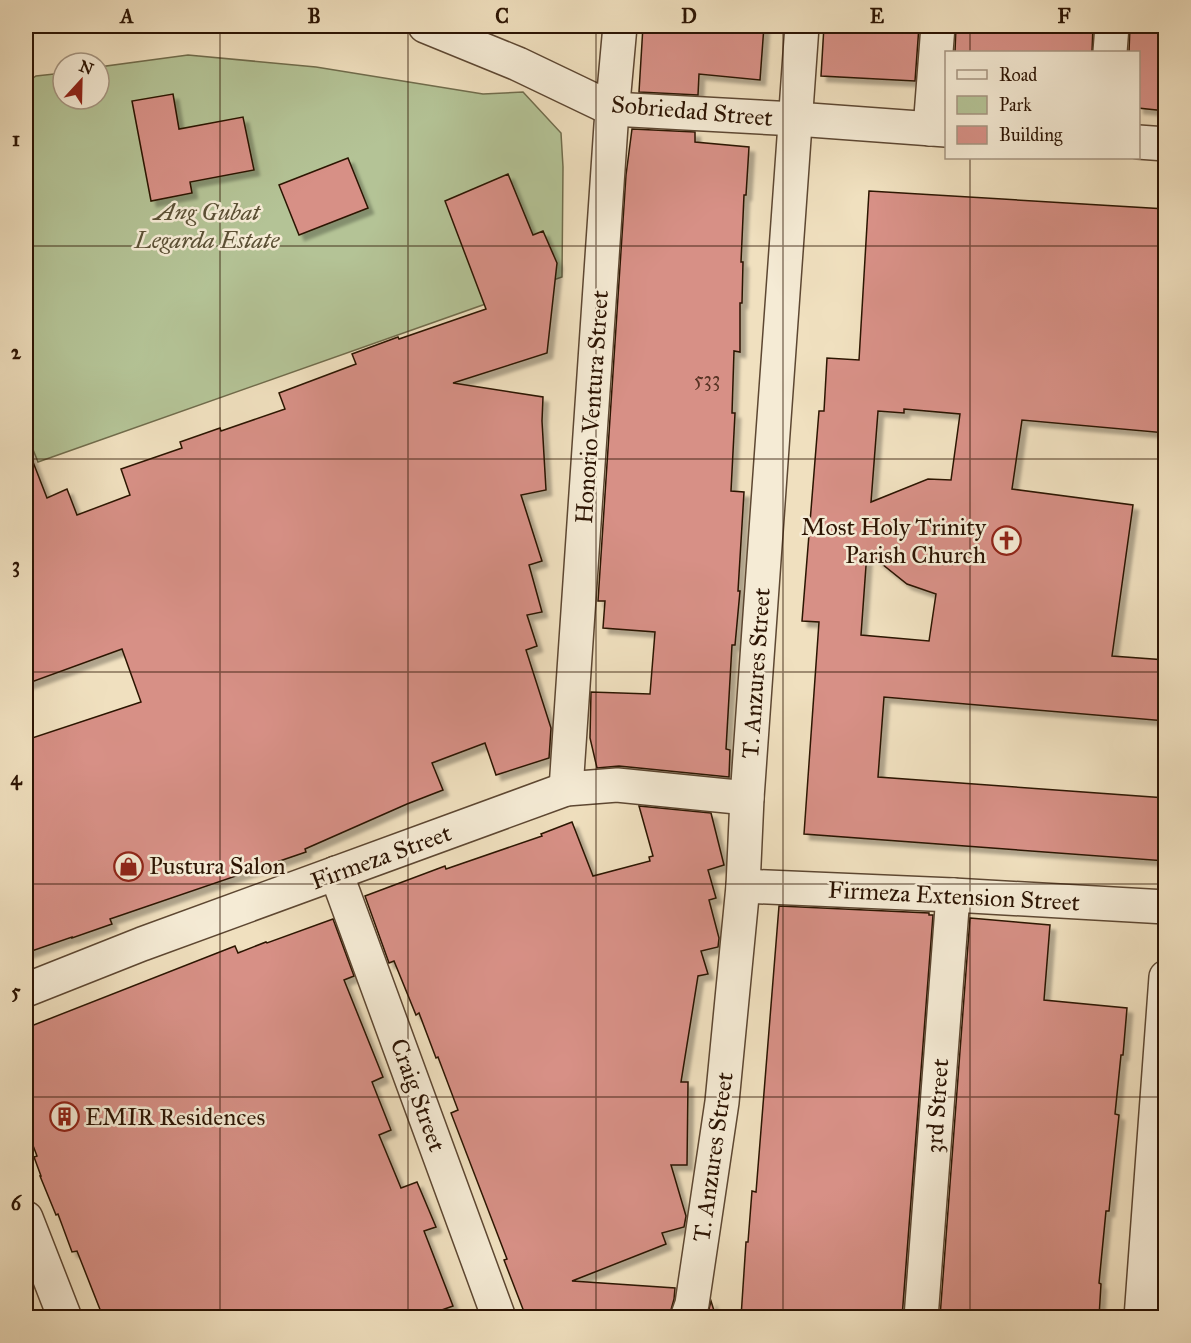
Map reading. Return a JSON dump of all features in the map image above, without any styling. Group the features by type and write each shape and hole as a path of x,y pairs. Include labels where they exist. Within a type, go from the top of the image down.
{"street":[{"name":"Sobriedad Street","path":"425,26 518,64 612,109 796,119 938,130"},
{"name":"Honorio Ventura Street","path":"566,789 612,109 620,26"},
{"name":"T. Anzures Street","path":"687,1317 692,1304 722,1102 743,886 747,798 802,26"},
{"path":"938,26 938,130"},
{"path":"1110,51 1112,26"},
{"path":"1140,142 1166,144"},
{"name":"Firmeza Street","path":"26,990 142,944 566,789 617,785 747,798"},
{"name":"Craig Street","path":"336,873 499,1317"},
{"name":"Firmeza Extension Street","path":"743,886 1166,907"},
{"name":"3rd Street","path":"921,1317 953,895"},
{"path":"1141,1317 1166,977"},
{"path":"26,1218 65,1317"}],"green space":[{"name":"Ang Gubat Legarda Estate","path":"188,55 316,67 483,94 523,92 561,133 562,277 38,462 26,432 26,83 36,76 51,74 51,111 111,111 111,65"}],"building":[{"path":"643,26 764,26 760,80 699,74 698,95 639,92"},
{"path":"824,26 919,26 915,81 821,76"},
{"path":"956,26 1093,26 1092,51 955,51"},
{"path":"1130,26 1166,26 1166,111 1140,108 1140,51 1129,51"},
{"path":"173,94 179,129 243,117 254,170 190,182 192,193 151,201 132,101"},
{"path":"632,129 695,132 695,142 749,147 741,262 743,262 740,352 734,351 732,413 735,413 731,491 744,492 738,591 740,591 735,645 732,645 726,749 730,750 729,777 619,766 597,768 590,738 591,692 650,694 655,632 603,628 605,601 598,601 626,175"},
{"path":"348,158 368,208 299,235 279,185"},
{"path":"508,174 533,235 543,231 557,263 547,353 453,383 543,397 546,490 521,495 542,561 529,565 542,612 527,615 537,646 526,650 551,728 549,758 496,775 485,743 432,763 443,790 305,849 306,852 110,919 112,924 26,953 26,740 141,702 122,649 26,684 26,450 28,449 47,498 67,489 77,515 130,495 121,469 182,448 180,442 285,409 279,393 356,364 352,354 486,309 445,201"},
{"path":"869,191 1166,209 1166,433 1022,420 1012,489 1133,505 1112,656 1166,660 1166,721 884,697 878,777 1166,798 1166,861 804,834 819,622 802,621 819,411 824,411 827,358 859,360","holes":["904,409 960,414 951,480 928,479 871,502 878,411 904,413","867,552 907,584 936,594 929,641 861,635"]},
{"path":"639,806 711,813 724,865 708,870 716,898 709,900 719,938 718,947 701,951 708,974 698,976 681,1082 688,1082 687,1165 671,1165 686,1216 684,1227 662,1233 666,1244 572,1281 675,1288 674,1299 669,1317 526,1317 504,1260 507,1259 451,1113 458,1110 438,1057 436,1058 419,1013 416,1015 394,961 389,963 365,896 445,866 446,869 542,836 541,834 572,822 593,876 650,861 649,857 653,856"},
{"path":"779,906 933,915 902,1317 741,1317 752,1191 756,1192"},
{"path":"970,918 1050,925 1044,1000 1127,1008 1115,1114 1119,1115 1099,1283 1101,1284 1099,1317 940,1317"},
{"path":"333,919 354,976 344,980 383,1077 372,1082 391,1130 379,1135 401,1188 417,1182 436,1227 424,1231 453,1306 422,1317 103,1317 77,1251 72,1252 58,1214 56,1215 40,1176 34,1157 37,1156 26,1127 26,1028 235,946 238,953"},
{"path":"711,1301 716,1317 707,1317"}],"place":[{"name":"Most Holy Trinity Parish Church","path":"1007,541"},
{"name":"Pustura Salon","path":"128,866"},
{"name":"EMIR Residences","path":"64,1117"}]}
